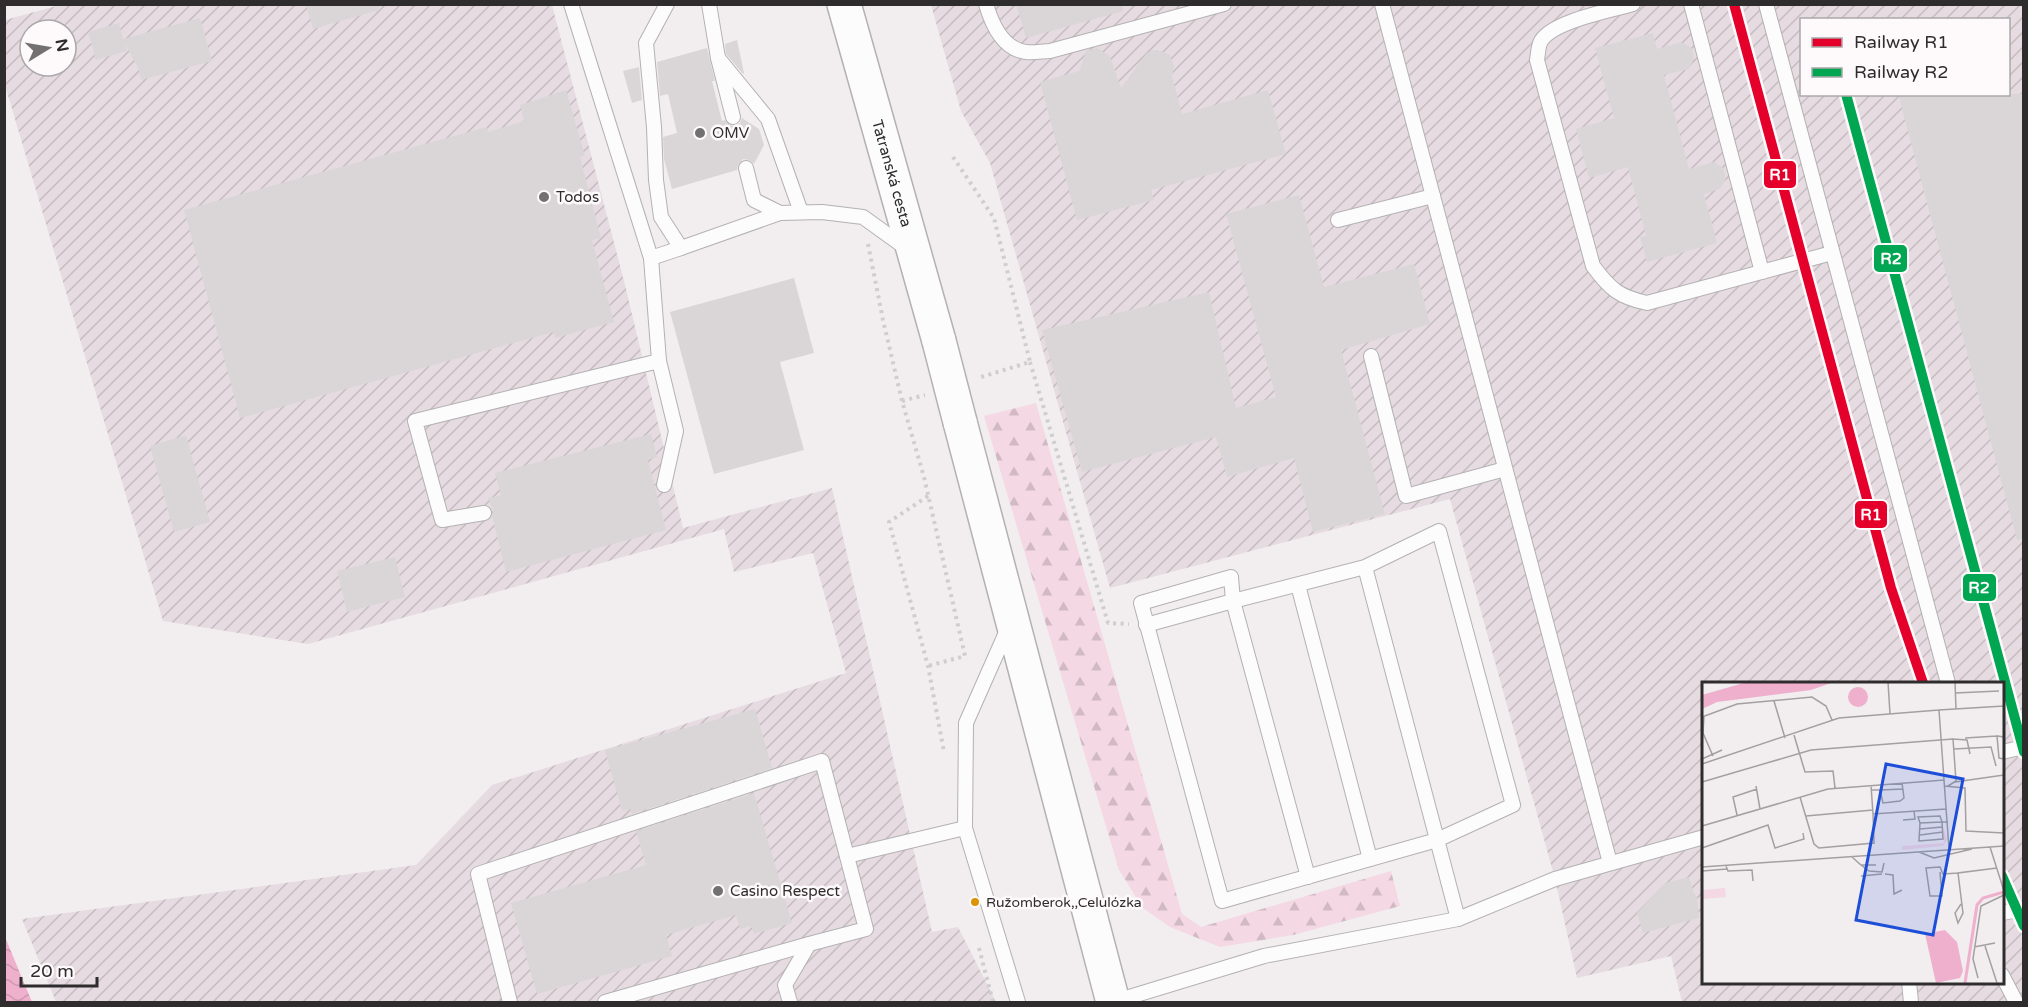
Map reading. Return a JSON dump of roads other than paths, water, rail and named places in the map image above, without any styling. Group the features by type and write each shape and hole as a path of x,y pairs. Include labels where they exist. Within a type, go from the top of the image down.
{"main road":[{"name":"Tatranská cesta","path":"844,4 939,341 1113,1002"}],"lane":[{"path":"571,4 651,258 659,361 676,431 664,485"},
{"path":"667,4 646,43 654,127 656,180 661,217 681,248"},
{"path":"709,4 718,58 733,117"},
{"path":"987,4 990,18 1006,44 1025,52 1050,51 1224,4"},
{"path":"1382,4 1610,863"},
{"path":"1633,4 1578,19 1556,28 1541,41 1537,60 1593,266 1606,284 1626,298 1647,303 1832,253"},
{"path":"1691,4 1762,272"},
{"path":"1766,4 1948,682"},
{"path":"718,58 768,119 801,212"},
{"path":"746,168 754,200 780,213"},
{"path":"1338,220 1432,196"},
{"path":"651,258 780,213 801,212 863,217 914,253"},
{"path":"1371,356 1406,496 1505,469"},
{"path":"484,513 442,520 415,420 659,361"},
{"path":"1146,625 1233,601 1365,567 1439,531 1514,805 1437,840 1308,877 1222,901 1146,625 1141,603 1231,577 1233,601 1308,877"},
{"path":"1365,567 1458,919"},
{"path":"1298,585 1370,859"},
{"path":"1011,621 966,723 965,828 1018,1002"},
{"path":"2004,752 2024,747"},
{"path":"510,1002 478,874 822,761 866,929 605,1002"},
{"path":"847,856 965,828"},
{"path":"1113,1002 1264,956 1458,919 1555,879 1702,838"},
{"path":"2004,913 2024,909"},
{"path":"790,1002 785,985 809,944"},
{"path":"2004,979 2016,1002"},
{"path":"1910,983 1911,1002"}],"water":[{"path":"5,937 32,1002 5,1002"}],"rail line":[{"name":"R1","path":"1734,4 1891,588 1923,682"},
{"name":"R2","path":"1847,96 2024,752"},
{"name":"R2","path":"2004,881 2024,926"}],"place":[{"name":"OMV","path":"700,133"},
{"name":"Todos","path":"544,197"},
{"name":"Casino Respect","path":"718,891"},
{"name":"Ružomberok,,Celulózka","path":"975,902"}]}
